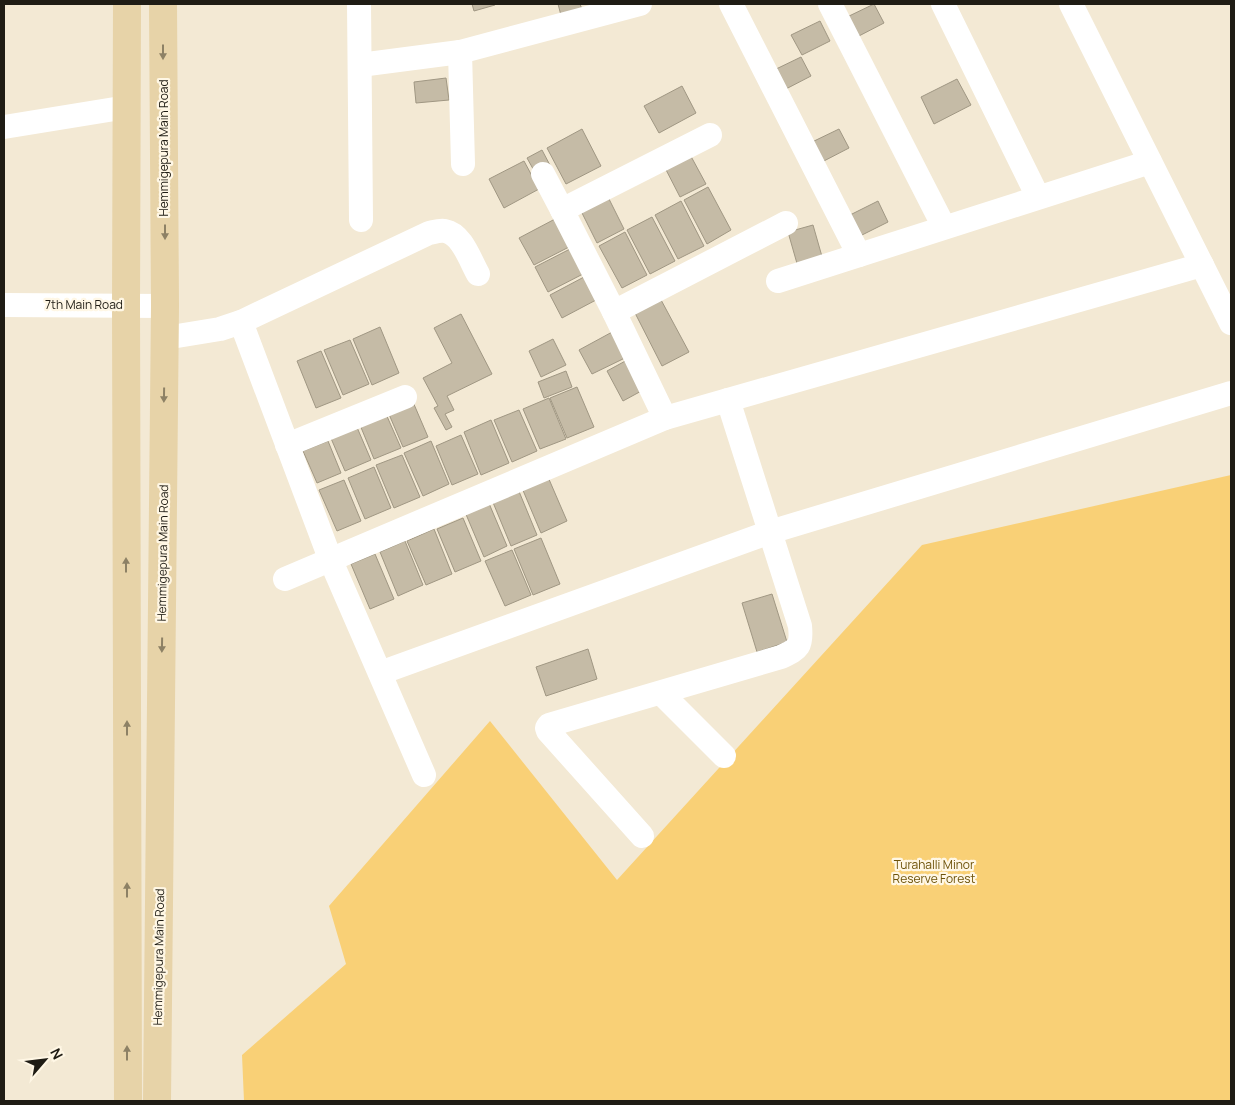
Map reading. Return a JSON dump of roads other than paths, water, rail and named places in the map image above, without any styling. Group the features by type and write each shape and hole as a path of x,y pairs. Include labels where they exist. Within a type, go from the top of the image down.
{"main road":[{"path":"127,4 128,1101"},
{"name":"Hemmigepura Main Road","path":"157,1101 165,338 163,4"}],"street":[{"path":"359,4 361,220"},
{"path":"360,65 460,52 640,4"},
{"path":"731,4 859,254"},
{"path":"830,4 944,228"},
{"path":"943,4 1038,197"},
{"path":"1071,4 1231,323"},
{"path":"460,52 463,164"},
{"path":"4,127 126,107"},
{"path":"562,210 710,135"},
{"path":"778,281 1150,162"},
{"path":"543,174 614,312 665,418"},
{"path":"614,312 786,223"},
{"path":"165,338 220,329 240,322 429,233 443,230 453,234 461,243 478,274"},
{"path":"285,579 665,418 1202,264"},
{"name":"7th Main Road","path":"4,305 165,306"},
{"path":"240,322 331,561 424,775"},
{"path":"380,673 770,532 1231,393"},
{"path":"287,445 405,397"},
{"path":"642,836 547,728 550,723 661,693 782,657 796,651 802,641 800,626 728,400"},
{"path":"661,693 724,756"}],"park label":[{"name":"Turahalli Minor Reserve Forest","path":"934,872"}]}
